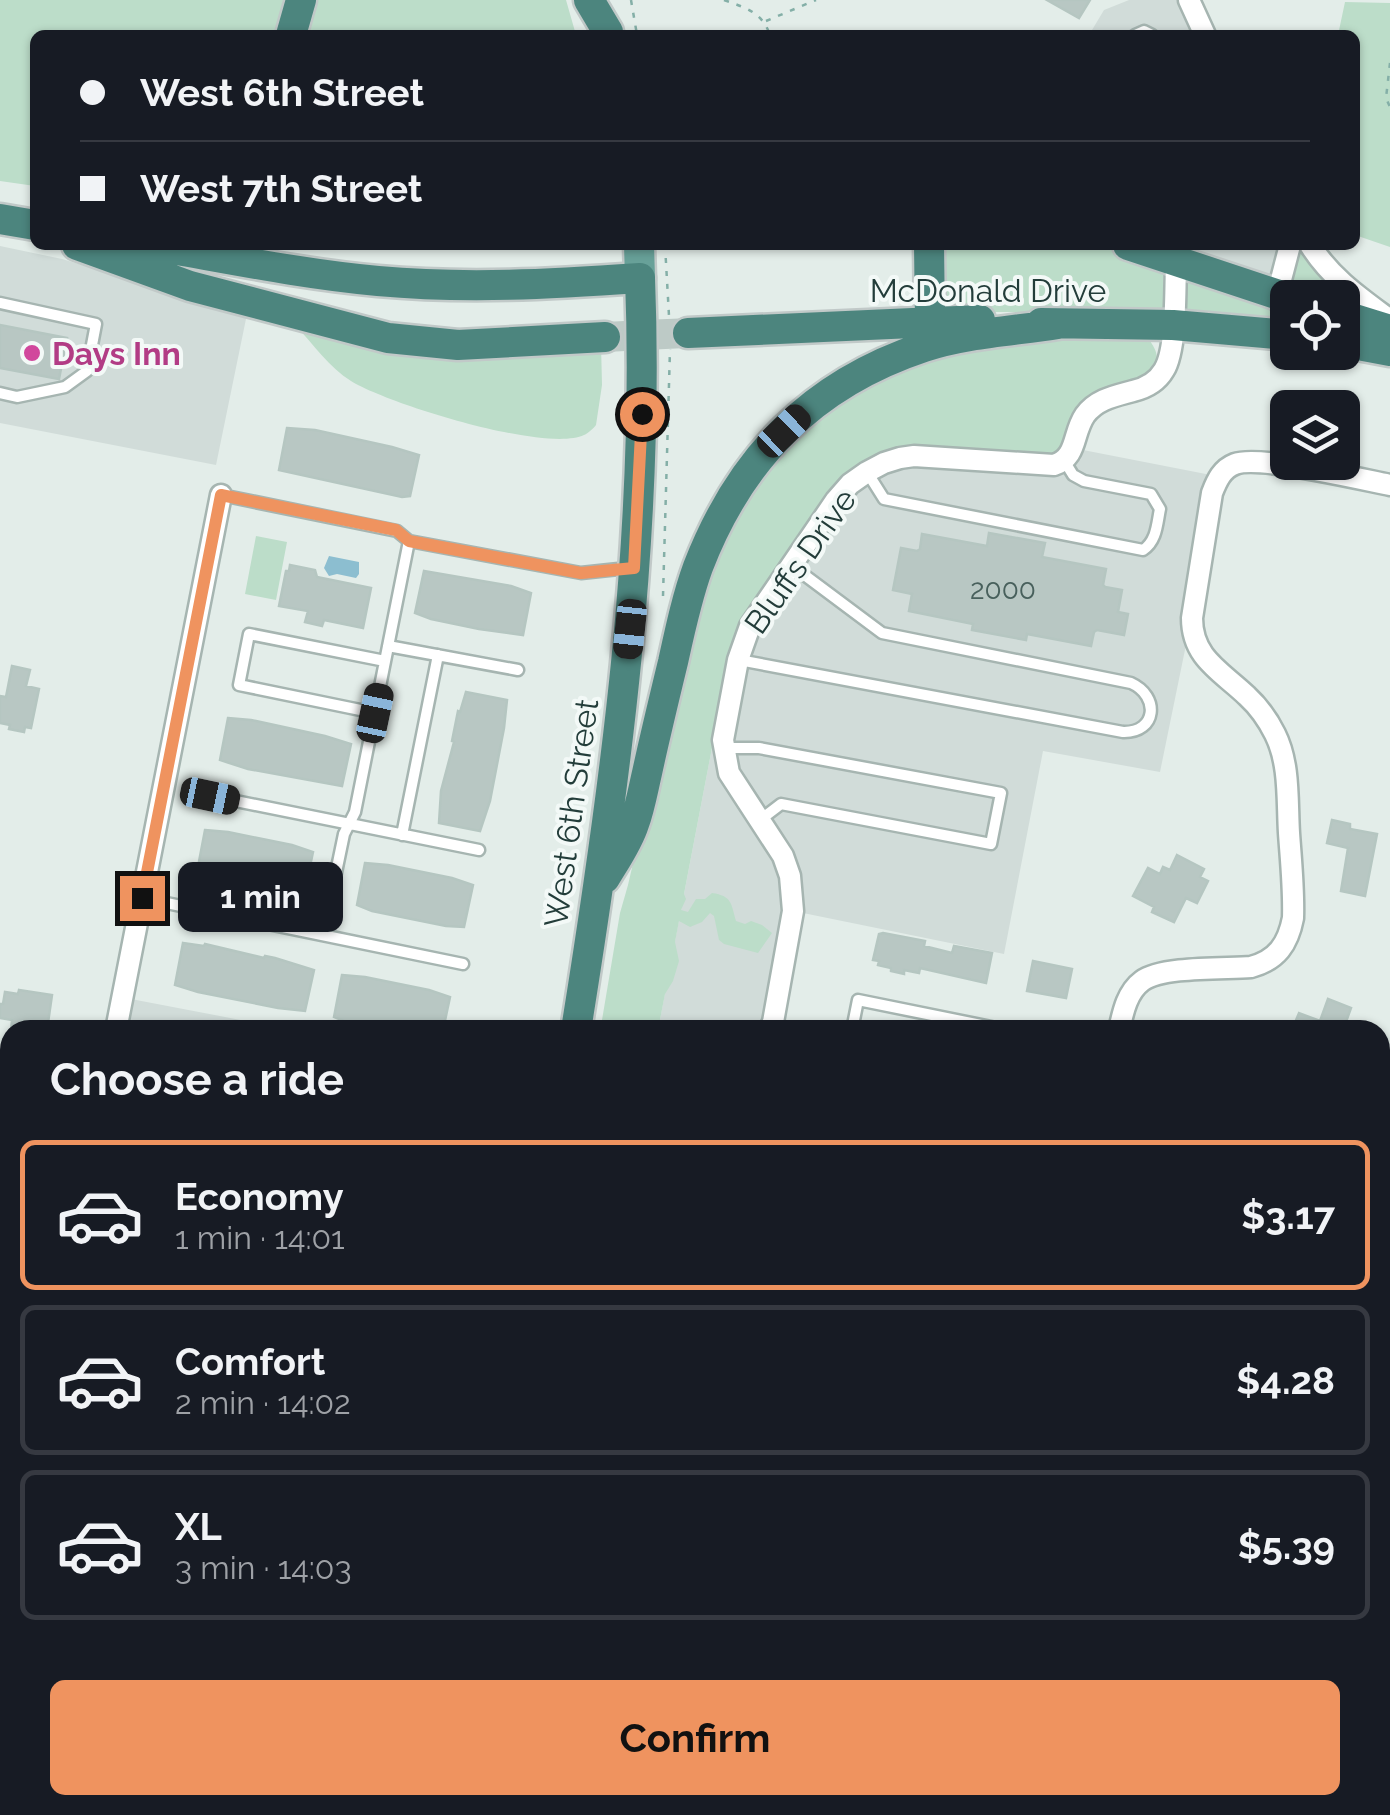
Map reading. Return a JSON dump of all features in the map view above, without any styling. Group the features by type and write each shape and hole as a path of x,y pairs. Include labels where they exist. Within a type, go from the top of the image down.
{"highway":[{"path":"293,30 302,0"},
{"path":"588,0 614,30"},
{"path":"91,250 190,286 388,338 458,344 605,337"},
{"path":"177,250 380,281 509,285 640,278"},
{"path":"929,250 930,321"},
{"name":"McDonald Drive","path":"1143,250 1270,292"},
{"name":"West 6th Street","path":"577,1020 624,679 634,568 642,401 640,278"},
{"name":"McDonald Drive","path":"676,334 997,320 1173,325 1270,333"},
{"path":"1360,321 1390,330"},
{"path":"596,893 634,826 697,570 738,484 767,447 842,384 880,364 925,346 965,337 1058,324"},
{"path":"1360,345 1390,351"}],"main road":[{"path":"602,0 616,30"},
{"name":"West 6th Street","path":"639,250 640,278"}],"street":[{"path":"1189,0 1203,30"},
{"path":"1285,280 1289,250"},
{"path":"1313,250 1340,283 1390,320"},
{"path":"1065,462 1078,429 1094,406 1106,398 1151,384 1160,376 1170,356 1176,261"},
{"name":"Bluffs Drive","path":"773,1020 793,896 783,856 729,773 724,748 738,660 750,626 836,500 850,484 884,463 914,456 1054,466 1065,462"},
{"path":"1122,1020 1129,996 1143,980 1164,972 1260,964 1282,949 1294,918 1286,776 1278,740 1249,698 1206,659 1192,630 1216,480 1230,466 1245,461 1390,485"},
{"path":"118,1020 221,495"}],"lane":[{"path":"0,303 96,324 87,372 65,387 16,397 0,394"},
{"path":"867,472 884,499 1143,550 1149,546 1160,508 1151,494 1084,481 1072,475 1065,462"},
{"path":"221,495 396,530 409,541 581,573 634,568"},
{"path":"323,935 344,834 355,812 409,541"},
{"path":"738,660 1123,732 1140,730 1147,723 1151,704 1144,689 1136,684 882,634 791,565"},
{"path":"375,713 238,686 249,634 385,661"},
{"path":"388,646 518,670"},
{"path":"402,835 438,655"},
{"path":"724,748 759,748 1002,793 992,844 781,804 760,820"},
{"path":"210,796 479,850"},
{"path":"142,898 462,964"},
{"path":"854,1020 858,1000 957,1020"}],"path":[{"path":"620,30 631,0"},
{"path":"724,0 752,10 768,30"},
{"path":"765,22 816,0"},
{"path":"1390,63 1386,98 1390,107"},
{"path":"662,610 676,334 666,250"}],"shaded area":[{"path":"1129,0 1179,0 1193,30 1092,30 1104,10"},
{"path":"0,246 62,259 247,314 216,465 0,423"},
{"path":"1184,250 1281,250 1277,265 1261,277"},
{"path":"1083,450 1211,475 1187,640 1160,772 1043,751 1004,954 803,913 795,856 745,780 735,752 737,722 757,635 853,497 868,483 890,472 921,466 1064,474 1081,459"},
{"path":"715,732 725,784 772,855 781,880 782,921 762,1020 660,1020"},
{"path":"131,999 241,1020 128,1020"}],"green space":[{"path":"0,0 293,0 285,30 30,30 30,185 0,181"},
{"path":"316,0 566,0 575,30 307,30"},
{"path":"1345,2 1390,3 1390,247 1360,237 1360,30 1339,30"},
{"path":"938,250 1115,250 1149,261 1163,272 1161,312 956,312 942,301"},
{"path":"1296,250 1307,250 1332,280 1291,280"},
{"path":"1188,281 1270,299 1270,321 1185,311 1184,290"},
{"path":"296,326 601,344 602,385 596,425 584,435 565,439 537,437 431,413 370,391 343,376"},
{"path":"1150,341 1156,363 1139,377 1090,396 1051,455 921,446 885,452 858,466 825,500 747,612 735,637 681,910 688,912 696,899 719,894 730,901 736,921 751,921 772,933 758,953 719,940 710,913 690,927 679,921 675,942 679,961 665,994 660,1020 602,1020 620,913 688,626 731,519 772,460 849,394 939,354 1018,343"},
{"path":"256,536 287,542 276,600 245,594"}],"water":[{"path":"329,556 359,562 359,574 356,578 329,576 324,568"}],"building":[{"path":"1047,0 1090,0 1079,18"},
{"name":"Days Inn","path":"0,325 67,338 59,379 0,368"},
{"path":"287,428 315,430 419,455 410,496 279,470"},
{"path":"989,533 1045,543 1042,557 1106,569 1103,585 1122,590 1118,612 1128,614 1124,635 1097,630 1091,646 1027,634 1026,640 972,630 973,624 909,611 912,594 893,590 901,548 920,549 922,534 987,546"},
{"path":"290,565 315,570 317,577 371,588 363,628 324,620 322,626 305,622 308,611 279,606"},
{"path":"424,571 531,593 523,635 415,613"},
{"path":"12,666 30,670 26,686 39,689 31,728 25,727 24,732 0,723 0,696 6,697"},
{"path":"466,692 507,700 490,801 480,831 439,823 441,791 458,711"},
{"path":"228,718 351,744 342,786 220,760"},
{"path":"1332,820 1350,824 1350,829 1377,834 1365,896 1341,891 1348,848 1327,843"},
{"path":"205,830 313,852 304,894 212,879 197,872"},
{"path":"1177,855 1204,869 1200,877 1208,881 1197,903 1186,898 1174,922 1152,912 1154,907 1133,896 1148,868 1160,874 1163,867 1170,870"},
{"path":"365,863 473,885 464,927 357,905"},
{"path":"879,934 925,941 924,946 952,953 954,946 992,953 986,983 920,968 919,973 904,970 904,974 878,965 879,961 873,960"},
{"path":"183,943 275,958 314,970 305,1011 175,985"},
{"path":"1033,961 1072,969 1066,998 1027,991"},
{"path":"342,975 450,997 445,1020 334,1017"},
{"path":"19,990 52,995 48,1020 0,1018 5,992 18,994"},
{"path":"1328,999 1351,1008 1347,1020 1320,1020"},
{"path":"1299,1013 1317,1020 1296,1020"}],"tunnel":[{"path":"605,337 688,333"}],"place":[{"name":"Days Inn","path":"32,353"}],"route":[{"path":"142,898 221,495 396,530 409,541 581,573 634,568 642,414"}]}
